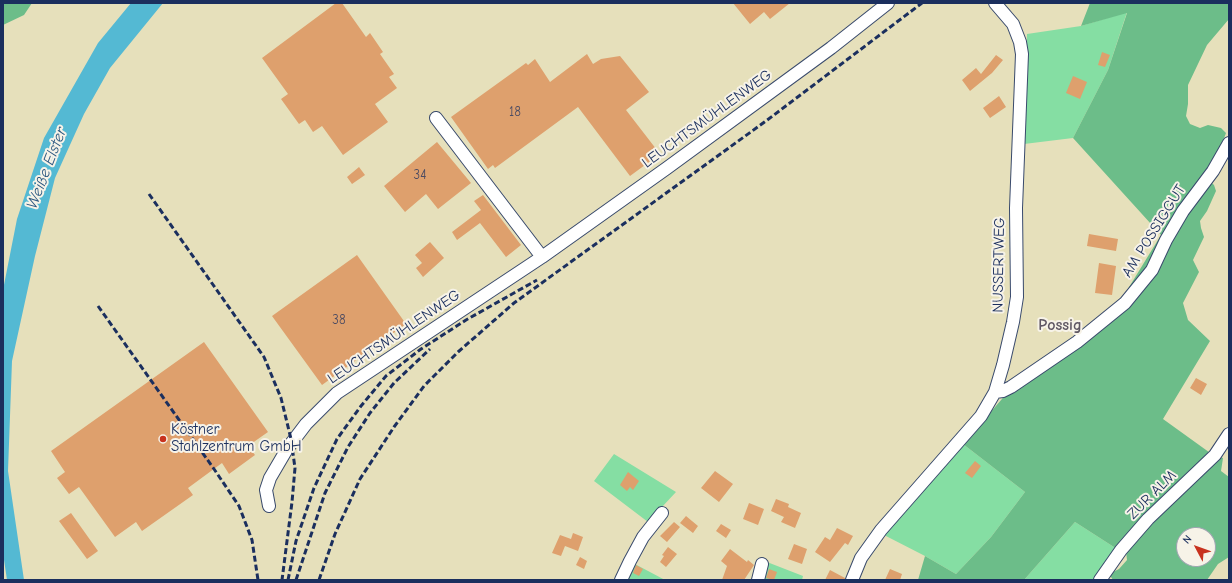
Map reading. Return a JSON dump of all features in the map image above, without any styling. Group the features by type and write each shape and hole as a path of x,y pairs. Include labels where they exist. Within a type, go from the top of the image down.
{"street":[{"name":"LEUCHTSMÜHLENWEG","path":"269,506 266,490 270,478 287,449 306,424 337,393 542,257 831,48 888,3"},
{"name":"NUSSERTWEG","path":"852,580 861,558 881,530 981,416 995,392 1013,322 1017,297 1016,208 1022,54 1020,42 1013,24 995,3"},
{"path":"436,118 542,257"},
{"name":"AM POSSIGGUT","path":"995,392 1011,388 1077,342 1126,303 1152,270 1166,240 1179,218 1213,171 1229,143"},
{"name":"ZUR ALM","path":"1100,580 1121,550 1148,519 1215,455 1229,434"},
{"path":"622,580 643,537 662,513"},
{"path":"758,580 762,564"}],"green space":[{"path":"3,3 32,3 24,15 3,25"},
{"path":"1090,3 1229,3 1229,19 1207,45 1188,85 1188,104 1186,116 1190,124 1200,128 1208,125 1221,128 1226,133 1211,182 1216,191 1207,211 1200,221 1204,237 1193,260 1199,272 1183,303 1188,320 1210,341 1163,419 1213,455 1223,458 1221,471 1229,477 1229,557 1216,567 1216,527 1176,527 1176,567 1216,567 1207,580 1113,580 1109,574 1119,569 1127,560 1126,551 1117,549 1075,522 1024,580 918,580 925,556 956,574 991,537 1025,492 963,444 1008,392 1123,297 1161,235 1073,138 1108,70 1127,13 1081,26"},
{"path":"1127,12 1108,70 1073,138 1024,144 1027,34 1081,26"},
{"path":"963,444 1025,492 991,537 956,574 884,535"},
{"path":"614,454 676,492 648,522 594,481"},
{"path":"1075,522 1117,549 1096,580 1024,580"},
{"path":"767,562 803,576 802,580 761,580"},
{"path":"633,563 665,580 624,580"}],"water":[{"name":"Weiße Elster","path":"131,3 163,3 110,68 84,114 55,178 35,256 12,361 8,471 24,580 7,580 3,553 3,290 17,219 44,138 98,43"}],"building":[{"path":"336,3 342,3 366,37 370,33 383,52 380,54 394,74 389,77 397,88 375,104 388,122 343,155 322,126 313,132 305,120 299,124 281,99 288,94 262,58"},
{"path":"733,3 790,3 770,19 764,12 750,24"},
{"path":"1102,52 1110,55 1105,67 1098,65"},
{"path":"587,54 593,64 601,59 620,56 649,92 626,110 660,154 630,176 578,107 495,168 493,165 488,169 451,117 526,63 528,65 535,59 550,82"},
{"path":"996,55 1003,60 992,73 970,91 962,80 976,68 981,74"},
{"path":"1073,76 1087,82 1080,99 1066,93"},
{"path":"999,96 1006,107 990,118 983,108"},
{"path":"437,142 471,183 438,209 426,194 405,212 384,186"},
{"path":"359,167 365,175 352,184 347,177"},
{"path":"483,195 521,245 506,257 480,223 457,240 452,232 481,210 474,201"},
{"path":"1089,234 1118,239 1116,251 1087,246"},
{"path":"430,242 444,258 423,277 416,268 422,263 415,255"},
{"path":"357,255 406,324 322,385 272,316"},
{"path":"1099,263 1116,266 1112,295 1095,293"},
{"name":"Köstner Stahlzentrum GmbH","path":"204,342 268,432 248,446 255,455 229,474 222,463 188,488 193,495 142,531 136,522 115,537 79,487 69,494 57,478 65,472 51,451"},
{"path":"1196,378 1207,384 1201,395 1190,388"},
{"path":"975,461 981,466 972,478 965,473"},
{"path":"715,471 733,484 719,502 701,488"},
{"path":"628,472 639,481 633,490 630,487 627,491 620,485"},
{"path":"776,499 789,504 788,507 801,513 795,528 781,522 784,517 771,511"},
{"path":"749,503 764,509 758,525 743,519"},
{"path":"71,513 98,551 87,559 59,521"},
{"path":"686,516 698,526 693,533 680,523"},
{"path":"674,522 680,527 667,542 660,536"},
{"path":"721,524 731,530 726,538 716,531"},
{"path":"837,528 853,536 848,545 845,543 830,562 815,552 825,537 830,540"},
{"path":"573,533 583,537 578,551 565,546 561,556 552,553 560,535 571,539"},
{"path":"794,544 807,549 802,564 788,559"},
{"path":"668,547 677,554 666,567 660,562 664,556 662,555"},
{"path":"730,549 747,562 748,560 754,565 744,580 722,580 727,566 721,561"},
{"path":"580,557 587,561 584,569 576,565"},
{"path":"636,565 643,569 639,576 633,573"},
{"path":"769,569 777,572 774,580 766,578"},
{"path":"890,569 902,574 900,580 885,580"},
{"path":"830,570 845,578 845,580 825,580"}],"railway":[{"path":"319,580 335,534 360,479 394,427 424,386 458,352 514,303 766,121 922,3"},
{"path":"149,194 264,357 281,398 291,439 295,468 282,580"},
{"path":"288,580 296,541 314,488 337,439 361,406 386,376 421,349 466,320 537,280"},
{"path":"98,306 239,506 252,540 258,580"},
{"path":"296,580 325,493 348,447 370,413 394,383 430,349"}],"place":[{"name":"Köstner Stahlzentrum GmbH","path":"163,439"}],"district":[{"name":"Possig","path":"1060,325"}]}
